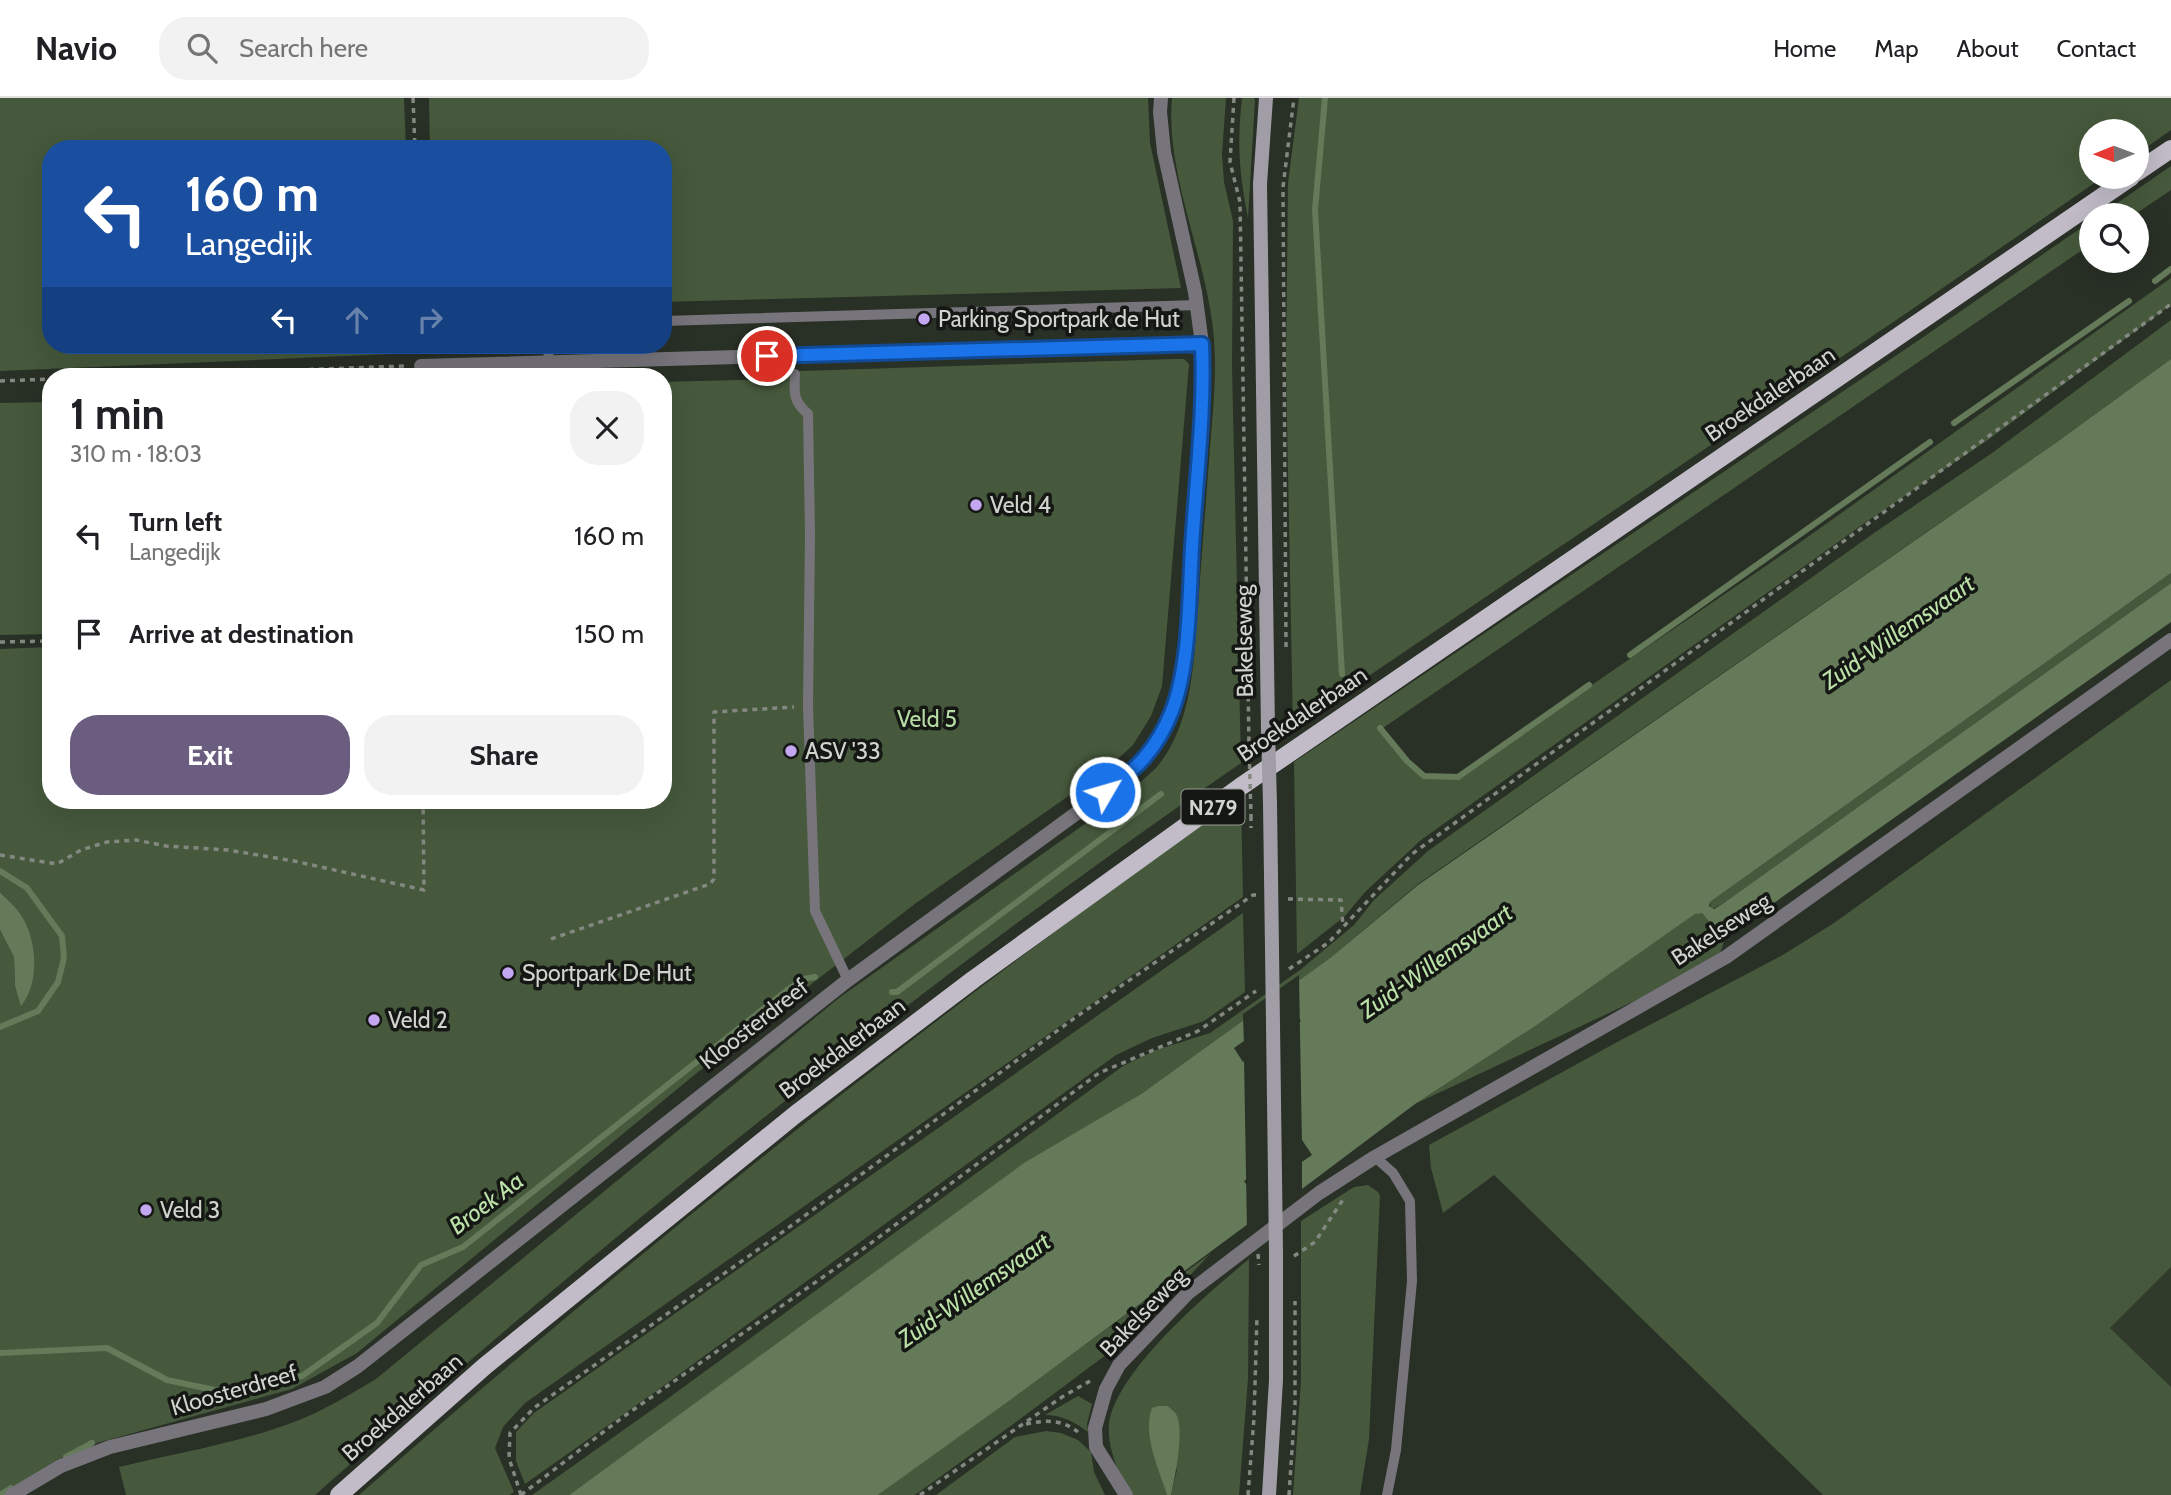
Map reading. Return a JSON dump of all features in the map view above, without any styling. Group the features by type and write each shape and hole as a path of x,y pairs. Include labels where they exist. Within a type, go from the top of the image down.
{"main road":[{"path":"2149,165 2171,149"},
{"name":"Broekdalerbaan","path":"339,1495 485,1366 796,1114 974,979 1240,787 2112,189"}],"street":[{"name":"Kloosterdreef","path":"12,1495 61,1466 110,1447 266,1409 325,1387 358,1366 848,979 1126,777 1153,749 1172,710 1184,667 1202,404 1202,344 1198,305 1164,152 1160,122 1161,98"},
{"name":"Bakelseweg","path":"1266,98 1260,184 1276,1252 1276,1394 1269,1495"},
{"path":"421,366 1202,344"},
{"name":"Bakelseweg","path":"1096,1447 1095,1428 1098,1414 1106,1389 1119,1365 1188,1293 1319,1194 1375,1157 1726,957 2171,640"},
{"path":"1096,1447 1126,1495"}],"lane":[{"path":"672,321 1198,305"},
{"path":"549,354 549,362"},
{"path":"795,374 794,389 798,405 808,414 808,706 815,911 848,979"},
{"path":"1375,1157 1393,1173 1410,1201 1412,1281 1396,1450 1387,1495"}],"path":[{"path":"413,98 415,140"},
{"name":"Bakelseweg","path":"1234,98 1230,162 1240,202 1241,228 1251,816"},
{"name":"Bakelseweg","path":"1286,650 1283,187 1294,98"},
{"path":"1284,972 1328,943 1412,854 2171,304"},
{"path":"363,368 421,366"},
{"path":"0,381 42,379"},
{"path":"0,642 42,640"},
{"path":"551,939 710,884 714,878 714,712 808,706"},
{"path":"0,855 57,864 81,849 107,842 136,840 166,846 228,850 294,861 424,890 423,809"},
{"path":"1253,895 1076,1017 773,1240 534,1408 510,1433 509,1458 521,1495 623,1418 863,1249 1099,1073 1198,1031 1263,987"},
{"path":"1288,899 1341,900 1343,927"},
{"path":"1294,1256 1315,1242 1344,1197"},
{"path":"1248,1495 1254,1418 1257,1316"},
{"path":"920,1495 1062,1397 1119,1365"},
{"path":"1024,1424 1049,1419 1073,1427 1096,1447"}],"shaded area":[{"path":"2171,1267 2171,1387 2110,1328"}],"green space":[{"path":"0,98 404,98 406,140 42,140 42,354 392,354 0,371"},
{"path":"429,98 1148,98 1150,143 1181,288 672,302 672,140 430,140"},
{"path":"1172,98 1226,98 1222,154 1224,182 1233,221 1232,367 1241,763 1001,935 767,1115 539,1302 315,1495 126,1495 119,1467 230,1442 294,1422 376,1379 839,998 1127,794 1156,768 1165,756 1183,716 1194,658 1215,369 1210,309 1175,157"},
{"path":"1242,98 1255,100 1248,218 1240,158"},
{"path":"1299,98 2171,98 2171,130 2149,146 2149,119 2079,119 2079,189 2086,189 1293,727 1286,367 1288,183"},
{"path":"2171,166 2171,190 2149,205 2117,203 2138,189 2149,189 2149,181"},
{"path":"2079,229 2079,252 1383,728 1408,765 1435,778 1460,775 1795,546 2171,278 2171,305 1985,442 1866,522 1421,840 1365,892 1345,916 1297,954 1294,762"},
{"path":"2171,320 2171,359 2057,442 1418,884 1330,958 1141,1094 1024,1164 569,1495 532,1495 1123,1066 1156,1050 1210,1033 1300,970 1354,925 1374,900 1428,851 1874,533 1992,453"},
{"name":"Sportpark De Hut","path":"1184,359 1189,364 1162,686 1151,716 1133,745 1107,769 916,903 698,1072 357,1353 292,1389 97,1443 68,1454 0,1495 0,930 14,957 15,986 22,1005 20,913 0,892 0,649 42,647 42,809 672,809 672,382 771,379 770,372"},
{"path":"42,402 42,634 0,635 0,403"},
{"path":"2171,573 2171,583 1721,905 1711,909 1710,902"},
{"path":"2171,680 2171,1267 2110,1328 2171,1387 2171,1495 1823,1495 1494,1175 1443,1213 1431,1168 1429,1145 1781,956 1834,923"},
{"path":"1241,798 1243,897 525,1403 503,1427 495,1448 514,1492 509,1495 359,1495 539,1340 784,1140 1042,942"},
{"path":"1243,913 1245,992 1204,1021 1152,1038 1116,1055 525,1484 516,1461 516,1432 534,1413"},
{"path":"1696,913 1702,913 1720,935 1724,936 1720,952 1709,966 1415,1104 1537,1025"},
{"path":"1368,1185 1380,1196 1369,1439 1360,1495 1293,1495 1301,1381 1301,1221 1354,1187"},
{"path":"1210,1254 1138,1331 1012,1425 915,1495 878,1495"},
{"path":"1249,1259 1248,1379 1239,1495 1171,1495 1177,1470 1153,1446 1167,1495 1129,1495 1114,1461 1110,1443 1109,1424 1115,1403 1128,1381 1166,1334"},
{"path":"1078,1396 1092,1404 1087,1424 1088,1432 1068,1420 1045,1415"},
{"path":"1046,1431 1061,1433 1078,1440 1091,1452 1094,1472 1105,1495 936,1495 1015,1437"}],"water":[{"name":"Zuid-Willemsvaart","path":"2171,359 2171,573 1710,902 1709,906 1714,909 1721,905 2171,583 2171,622 1723,939 1702,913 1695,914 1537,1025 1415,1104 1286,1201 1248,1224 878,1495 569,1495 1024,1163 1141,1094 1330,958 1418,885 2057,442","holes":["1292,1007 1301,1021 1243,1062 1234,1048","1302,1140 1312,1155 1254,1195 1244,1181"]},
{"path":"0,892 19,912 33,946 32,985 21,1006 15,986 14,957 0,930"},
{"path":"1169,1407 1176,1413 1179,1421 1178,1453 1171,1495 1167,1495 1150,1440 1149,1418 1152,1408"}],"pier":[{"path":"1299,975 1302,1146 1248,1182 1255,1191 1302,1157 1302,1193 1247,1230 1244,1057 1297,1019 1292,1012 1244,1046 1243,1014"}],"waterway":[{"path":"1325,98 1315,210 1342,674"},
{"path":"2155,281 2171,269"},
{"path":"1954,423 2129,301"},
{"path":"1630,655 1930,442"},
{"path":"1380,728 1407,761 1424,776 1458,777 1589,685"},
{"path":"892,992 897,992 1161,794"},
{"name":"Broek Aa","path":"0,871 27,888 62,936 64,958 58,982 38,1011 0,1027"},
{"name":"Broek Aa","path":"0,1353 107,1348 167,1380 224,1392 302,1376 377,1323 421,1265 463,1247 786,991 803,979 815,977"},
{"path":"66,1457 92,1443"},
{"path":"0,1495 11,1488"}],"place":[{"name":"Parking Sportpark de Hut","path":"924,319"},
{"name":"Veld 4","path":"976,505"},
{"name":"ASV '33","path":"791,751"},
{"name":"Sportpark De Hut","path":"508,973"},
{"name":"Veld 2","path":"374,1020"},
{"name":"Veld 3","path":"146,1210"}],"route":[{"path":"767,356 1202,344 1202,404 1184,667 1172,710 1153,749 1126,777 1105,792"}],"park label":[{"name":"Veld 5","path":"927,719"}]}
